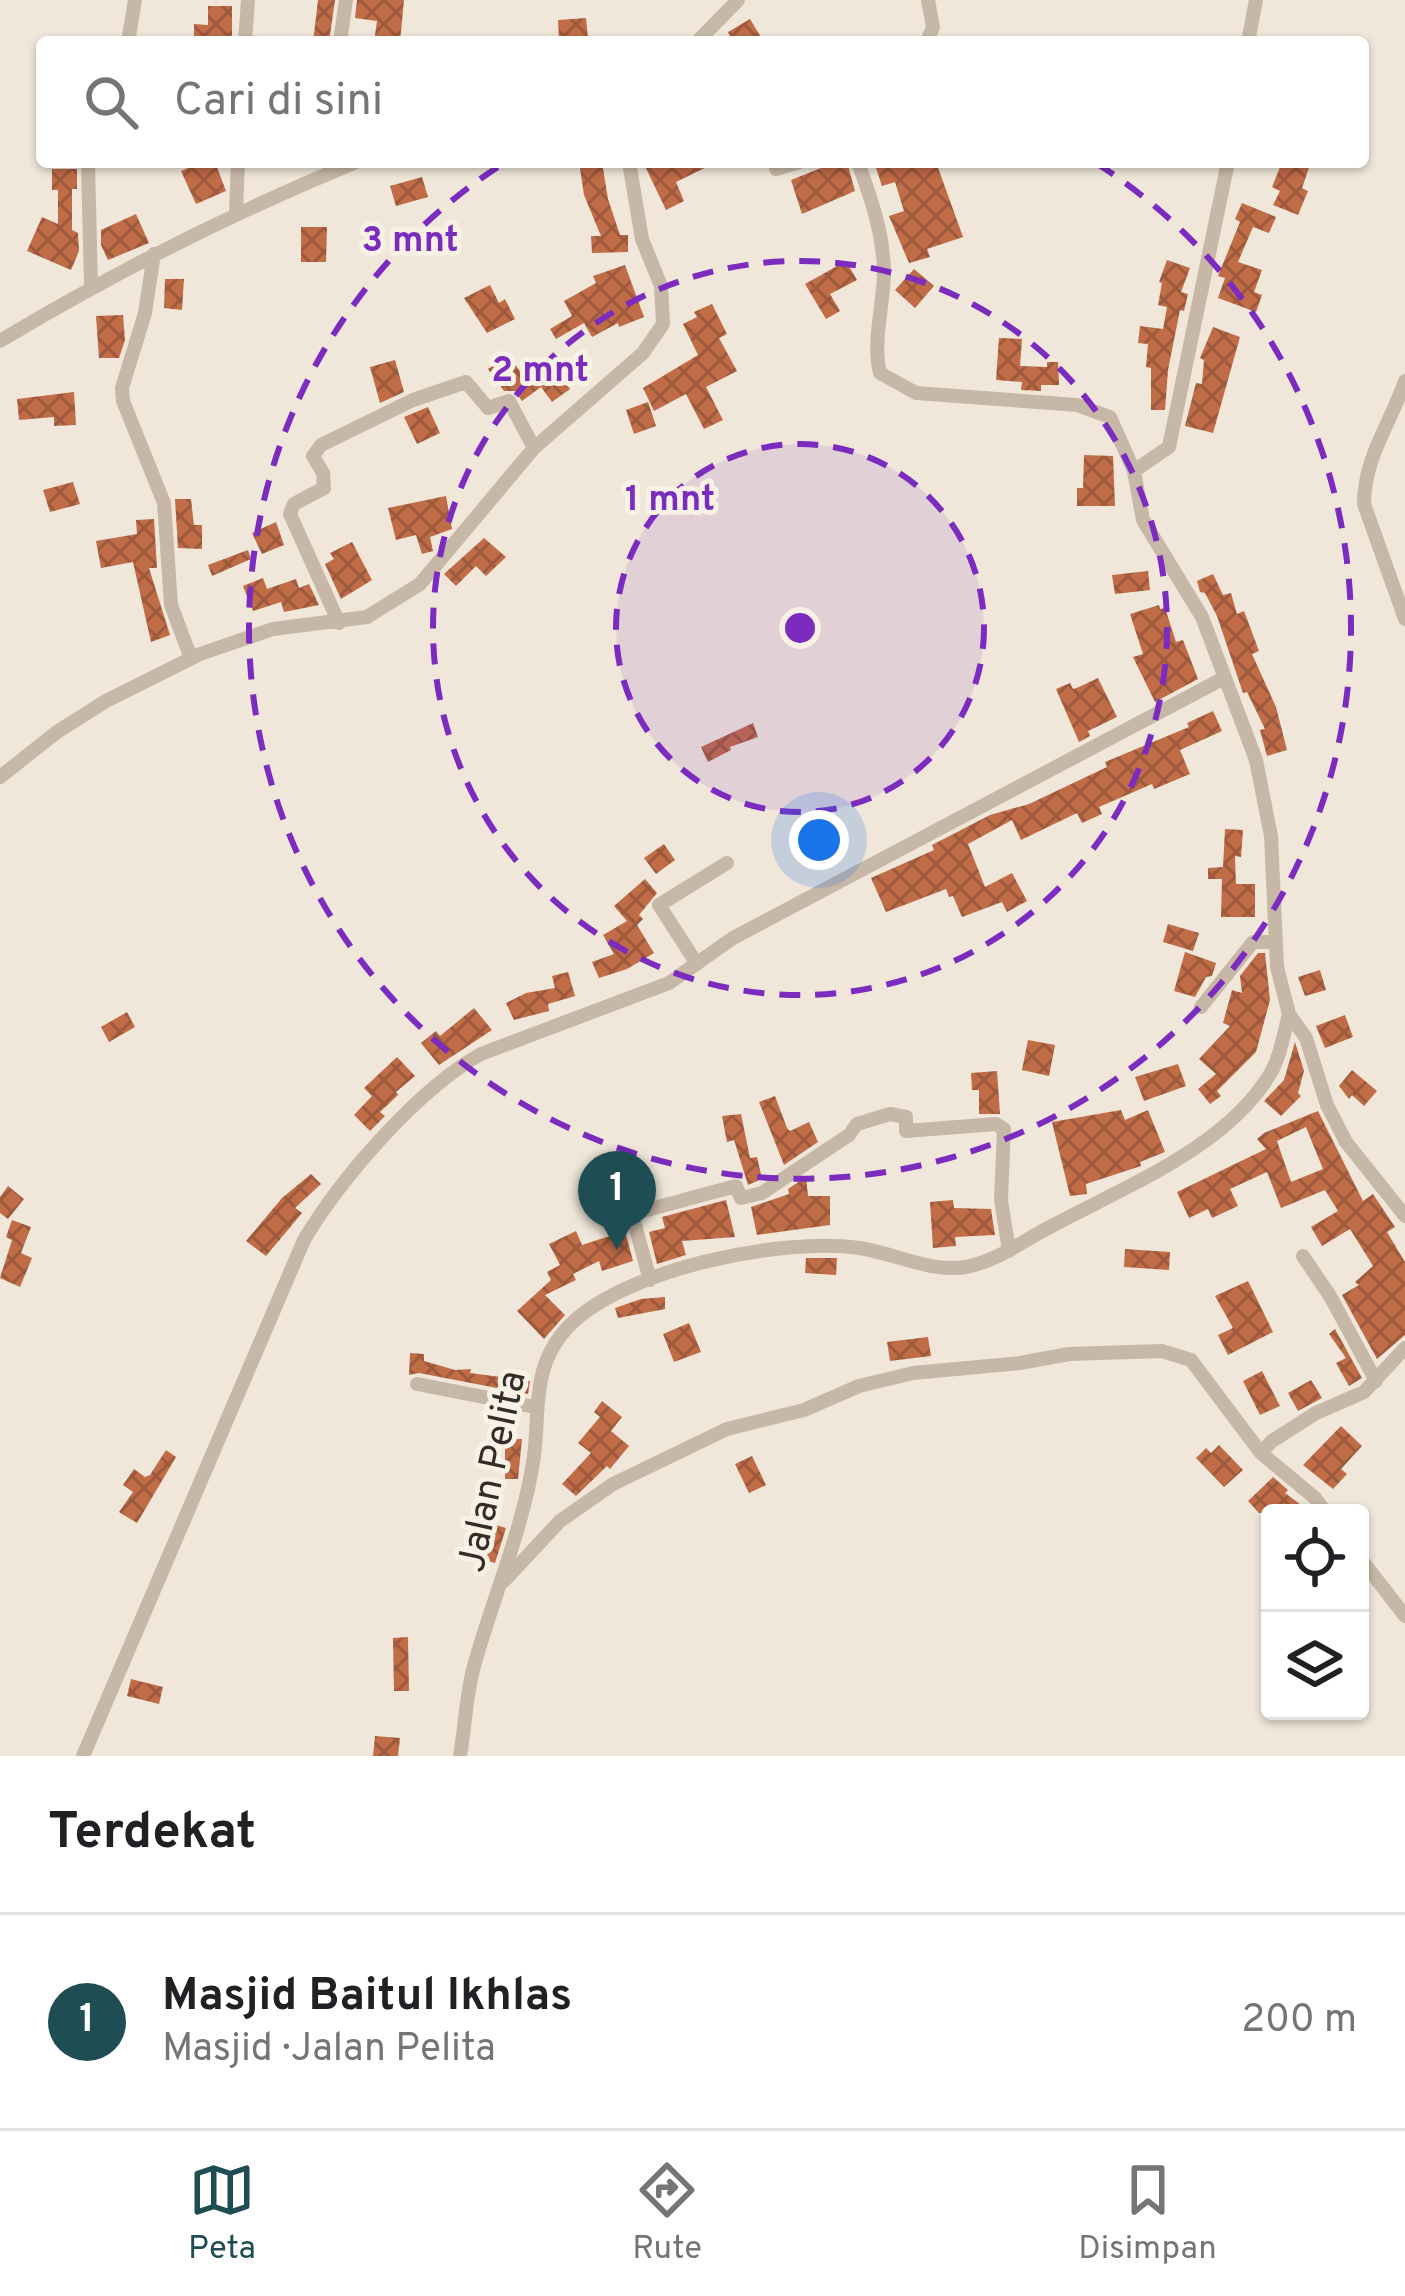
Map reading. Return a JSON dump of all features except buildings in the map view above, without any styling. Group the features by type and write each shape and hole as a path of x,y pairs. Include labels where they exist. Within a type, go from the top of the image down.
{"street":[{"path":"129,36 135,0"},
{"path":"245,36 248,0"},
{"path":"341,36 346,0"},
{"path":"703,36 738,0"},
{"path":"928,0 933,27 929,36"},
{"path":"1249,36 1256,0"},
{"path":"88,168 91,286"},
{"path":"236,212 238,168"},
{"path":"0,341 91,286 236,212 342,168"},
{"path":"0,777 90,711 190,658 273,629 368,617 420,584 534,448 643,353 663,324 661,286 642,239 630,168"},
{"path":"860,168 881,226 880,374 916,393 1077,405 1110,417 1134,471 1143,520 1202,617 1256,760 1271,836 1275,942 1289,1014 1306,1038 1327,1105 1346,1142 1405,1216"},
{"path":"1134,471 1169,446 1227,168"},
{"path":"154,254 123,400 164,503 171,605 190,658"},
{"path":"1405,381 1371,454 1364,504 1405,619"},
{"path":"339,622 290,514 294,504 324,488 313,456 321,445 412,400 466,382 488,408 508,401 534,448"},
{"path":"83,1756 304,1240 321,1212 395,1127 455,1068 670,983 733,938 1225,678"},
{"path":"697,964 659,904 727,863"},
{"path":"1201,1007 1253,942 1275,942"},
{"name":"Jalan Pelita","path":"460,1756 472,1671 534,1456 535,1407 545,1363 567,1328 606,1298 650,1280 761,1250 818,1244 863,1248 962,1268 1009,1251 1128,1189 1205,1140 1251,1099 1272,1072 1289,1014"},
{"path":"650,1280 632,1214 736,1186 741,1198 762,1193 849,1135 857,1124 890,1114 906,1117 906,1131 996,1124 1004,1129 1001,1200 1009,1251"},
{"path":"1303,1256 1376,1381"},
{"path":"1262,1453 1288,1430 1364,1392 1405,1348"},
{"path":"500,1585 560,1521 613,1484 727,1429 804,1410 859,1386 913,1373 1070,1354 1162,1351 1190,1360 1262,1453 1319,1504"},
{"path":"418,1384 535,1407"},
{"path":"1369,1570 1405,1616"}],"place":[{"name":"Masjid Baitul Ikhlas","path":"617,1250"}]}
